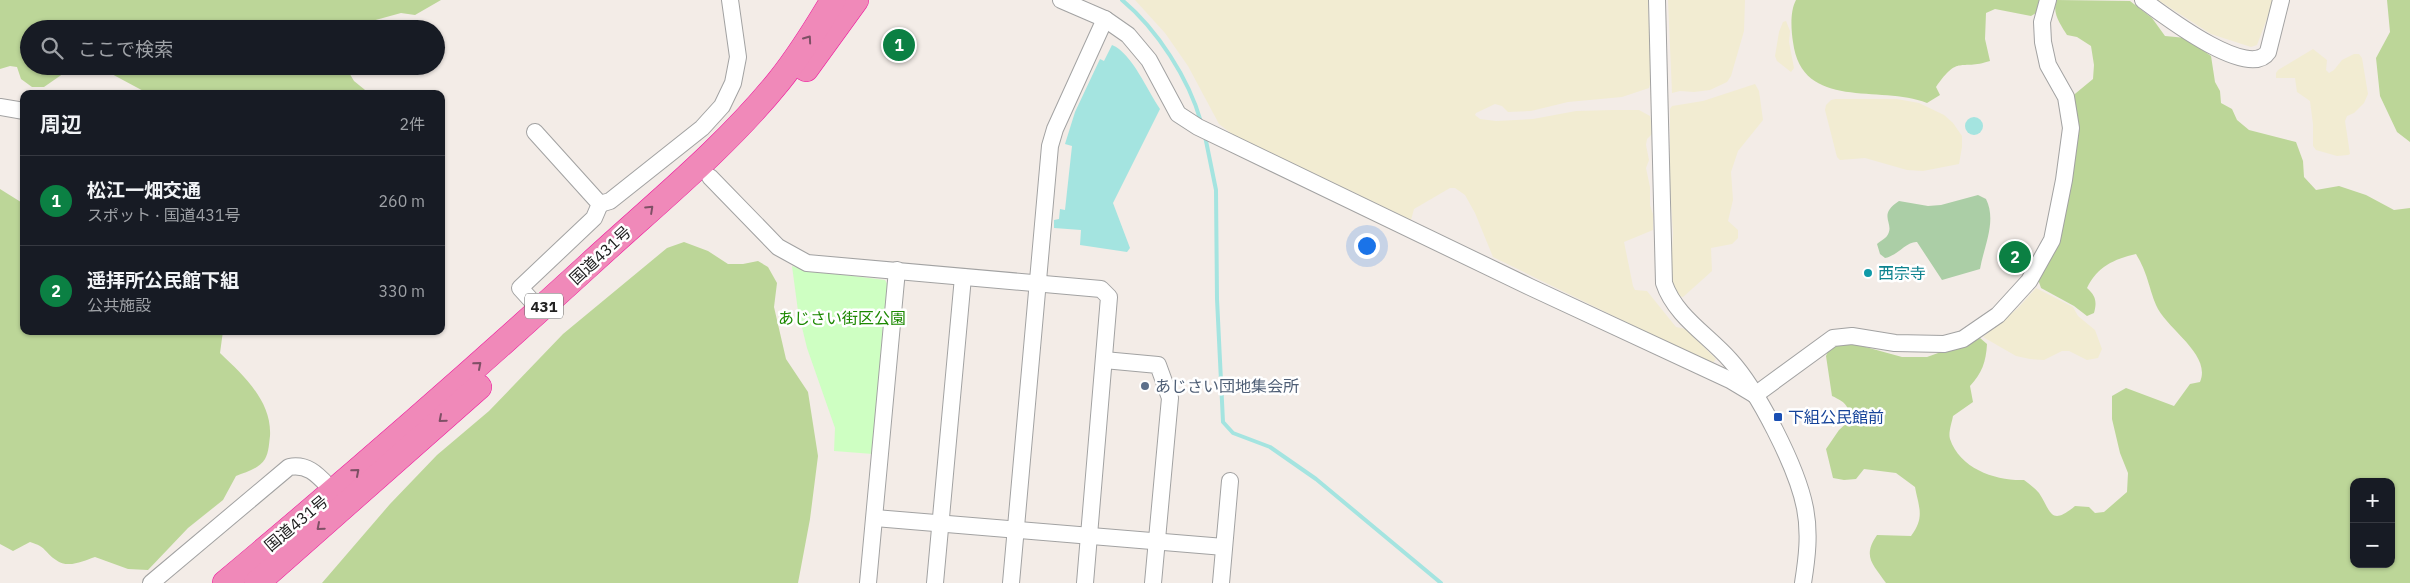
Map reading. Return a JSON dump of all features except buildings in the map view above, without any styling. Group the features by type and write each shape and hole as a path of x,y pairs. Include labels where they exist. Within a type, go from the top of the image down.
{"highway":[{"name":"国道431号","path":"225,583 334,492 540,310 744,120 780,80 833,0"},
{"name":"国道431号","path":"257,583 550,324 710,177 756,132 791,90 838,28 856,0"}],"street":[{"path":"600,204 610,202 702,128 722,106 733,83 738,57 730,0"},
{"path":"1061,0 1105,19 1128,36 1149,60 1178,114 1205,131 1530,287 1730,380 1756,395"},
{"path":"1657,0 1664,283 1675,306 1729,359 1756,395 1791,465 1805,508 1807,556 1803,583"},
{"path":"1756,395 1833,338 1852,336 1894,343 1944,344 1963,339 1998,315 2029,282 2052,240 2064,180 2071,128 2066,97 2048,65 2043,42 2042,22 2048,0"},
{"path":"2143,0 2179,27 2212,46 2256,60 2263,58 2268,52 2281,0"},
{"path":"1011,583 1050,146 1055,128 1105,19"},
{"path":"0,107 20,110"},
{"path":"535,132 600,204"},
{"path":"710,177 778,247 807,263 1101,289 1109,298 1085,583"},
{"path":"540,310 520,288 594,218 600,204"},
{"path":"868,583 897,270"},
{"path":"935,583 963,276"},
{"path":"1104,360 1158,365 1170,398 1153,583"},
{"path":"151,583 289,467 298,465 312,470 334,492"},
{"path":"1221,583 1230,481"},
{"path":"875,518 1224,547"}],"shaded area":[{"path":"1135,0 1648,0 1651,81 1649,88 1622,97 1568,102 1531,111 1508,112 1502,106 1495,104 1475,115 1480,119 1496,121 1533,119 1576,111 1639,110 1650,116 1653,133 1647,139 1646,145 1649,160 1646,168 1650,187 1653,230 1624,242 1633,286 1635,290 1647,291 1676,327 1686,329 1716,359 1712,364 1493,257 1475,213 1465,195 1455,188 1450,188 1414,209 1411,220 1232,134 1219,124 1188,66 1165,33"},
{"path":"1668,0 1745,0 1744,31 1731,76 1727,82 1710,90 1672,93"},
{"path":"2158,0 2274,0 2257,45 2251,47 2211,34"},
{"path":"1786,21 1790,31 1789,42 1794,68 1791,72 1777,61 1775,56 1779,32 1783,22"},
{"path":"2313,49 2327,60 2326,70 2329,73 2342,60 2354,54 2359,54 2362,58 2368,94 2364,103 2354,113 2347,116 2345,121 2350,154 2348,155 2337,156 2316,150 2313,146 2310,101 2297,92 2295,78 2276,78 2278,70"},
{"path":"1755,84 1759,91 1763,120 1738,151 1731,172 1733,200 1728,221 1738,230 1738,238 1732,244 1711,248 1712,271 1683,297 1679,296 1674,287 1671,274 1673,233 1670,191 1670,109 1672,106 1703,101"},
{"path":"1897,99 1919,103 1944,115 1953,123 1962,136 1959,164 1923,171 1907,170 1865,158 1840,160 1837,157 1825,110 1826,105 1831,100"},
{"path":"2036,288 2073,307 2078,316 2095,330 2102,349 2098,358 2087,360 2069,351 2062,351 2044,360 2030,359 2016,356 1983,337 2018,308"}],"green space":[{"path":"0,0 441,0 415,15 401,13 376,20 20,20 20,75 61,75 44,87 32,87 21,79 17,67 10,66 0,69"},
{"path":"1796,0 2042,0 2039,11 2031,16 1995,9 1986,13 1985,39 1990,61 1980,64 1960,65 1950,70 1936,87 1940,95 1927,103 1887,95 1846,92 1827,87 1811,78 1799,64 1793,42 1791,26"},
{"path":"2057,0 2130,1 2152,18 2165,36 2186,38 2211,56 2215,82 2220,91 2221,103 2232,109 2237,120 2249,130 2296,142 2303,161 2304,177 2316,190 2339,186 2366,195 2394,210 2410,208 2410,583 1886,583 1873,565 1870,549 1877,535 1911,536 1919,518 1918,501 1915,487 1896,473 1864,469 1856,479 1844,480 1833,478 1826,449 1839,430 1850,420 1846,405 1832,396 1826,356 1829,349 1839,344 1851,343 1902,357 1927,357 1980,338 1987,344 1980,372 1970,386 1973,402 1953,416 1950,439 1962,458 1980,471 2002,478 2024,480 2037,491 2049,511 2056,516 2067,512 2075,506 2089,507 2095,513 2104,512 2127,492 2128,473 2120,453 2112,419 2112,396 2126,388 2174,406 2190,384 2200,382 2202,372 2200,362 2186,342 2161,314 2136,254 2113,261 2101,269 2091,281 2087,288 2094,297 2095,309 2094,313 2087,316 2074,306 2041,288 2038,279 2048,261 2070,98 2093,79 2094,65 2091,46 2077,37 2067,35 2055,9"},
{"path":"2387,0 2410,0 2410,142 2397,132 2380,96 2376,58 2390,32"},
{"path":"114,75 350,75 354,81 365,90 142,90"},
{"path":"0,189 20,202 20,335 222,335 220,353 238,370 261,400 269,423 270,436 269,448 265,459 252,470 236,476 223,500 188,528 148,570 128,569 95,557 76,563 65,564 56,560 40,546 30,542 13,551 0,544"},
{"path":"1978,195 1986,199 1990,216 1989,234 1980,269 1942,280 1917,242 1909,244 1889,257 1885,258 1880,254 1877,244 1886,237 1889,231 1887,215 1892,206 1899,201 1928,206 1941,205"},
{"path":"684,242 708,251 728,264 758,261 768,267 777,283 774,307 786,359 808,392 818,456 810,519 798,583 322,583 390,504 437,455 489,411 563,334 667,248"},
{"name":"あじさい街区公園","path":"792,266 805,270 885,280 889,287 883,325 873,454 834,451 835,428 807,348 798,311"}],"water":[{"path":"1112,45 1119,49 1133,64 1160,109 1113,203 1130,248 1127,252 1080,245 1081,230 1054,228 1054,220 1059,219 1060,209 1065,210 1072,146 1065,144 1075,112 1100,59 1104,61"},
{"path":"1970,117 1978,117 1983,122 1981,133 1970,135 1965,130 1965,122"}],"waterway":[{"path":"1122,0 1147,25 1170,56 1189,89 1201,122"},
{"path":"1205,136 1216,190 1217,299 1223,422 1233,433 1270,447 1316,479 1441,583"}],"place":[{"name":"松江一畑交通","path":"899,45"},
{"name":"遥拝所公民館下組","path":"2015,257"},
{"name":"西宗寺","path":"1868,273"},
{"name":"あじさい団地集会所","path":"1145,386"},
{"name":"下組公民館前","path":"1778,417"}]}
